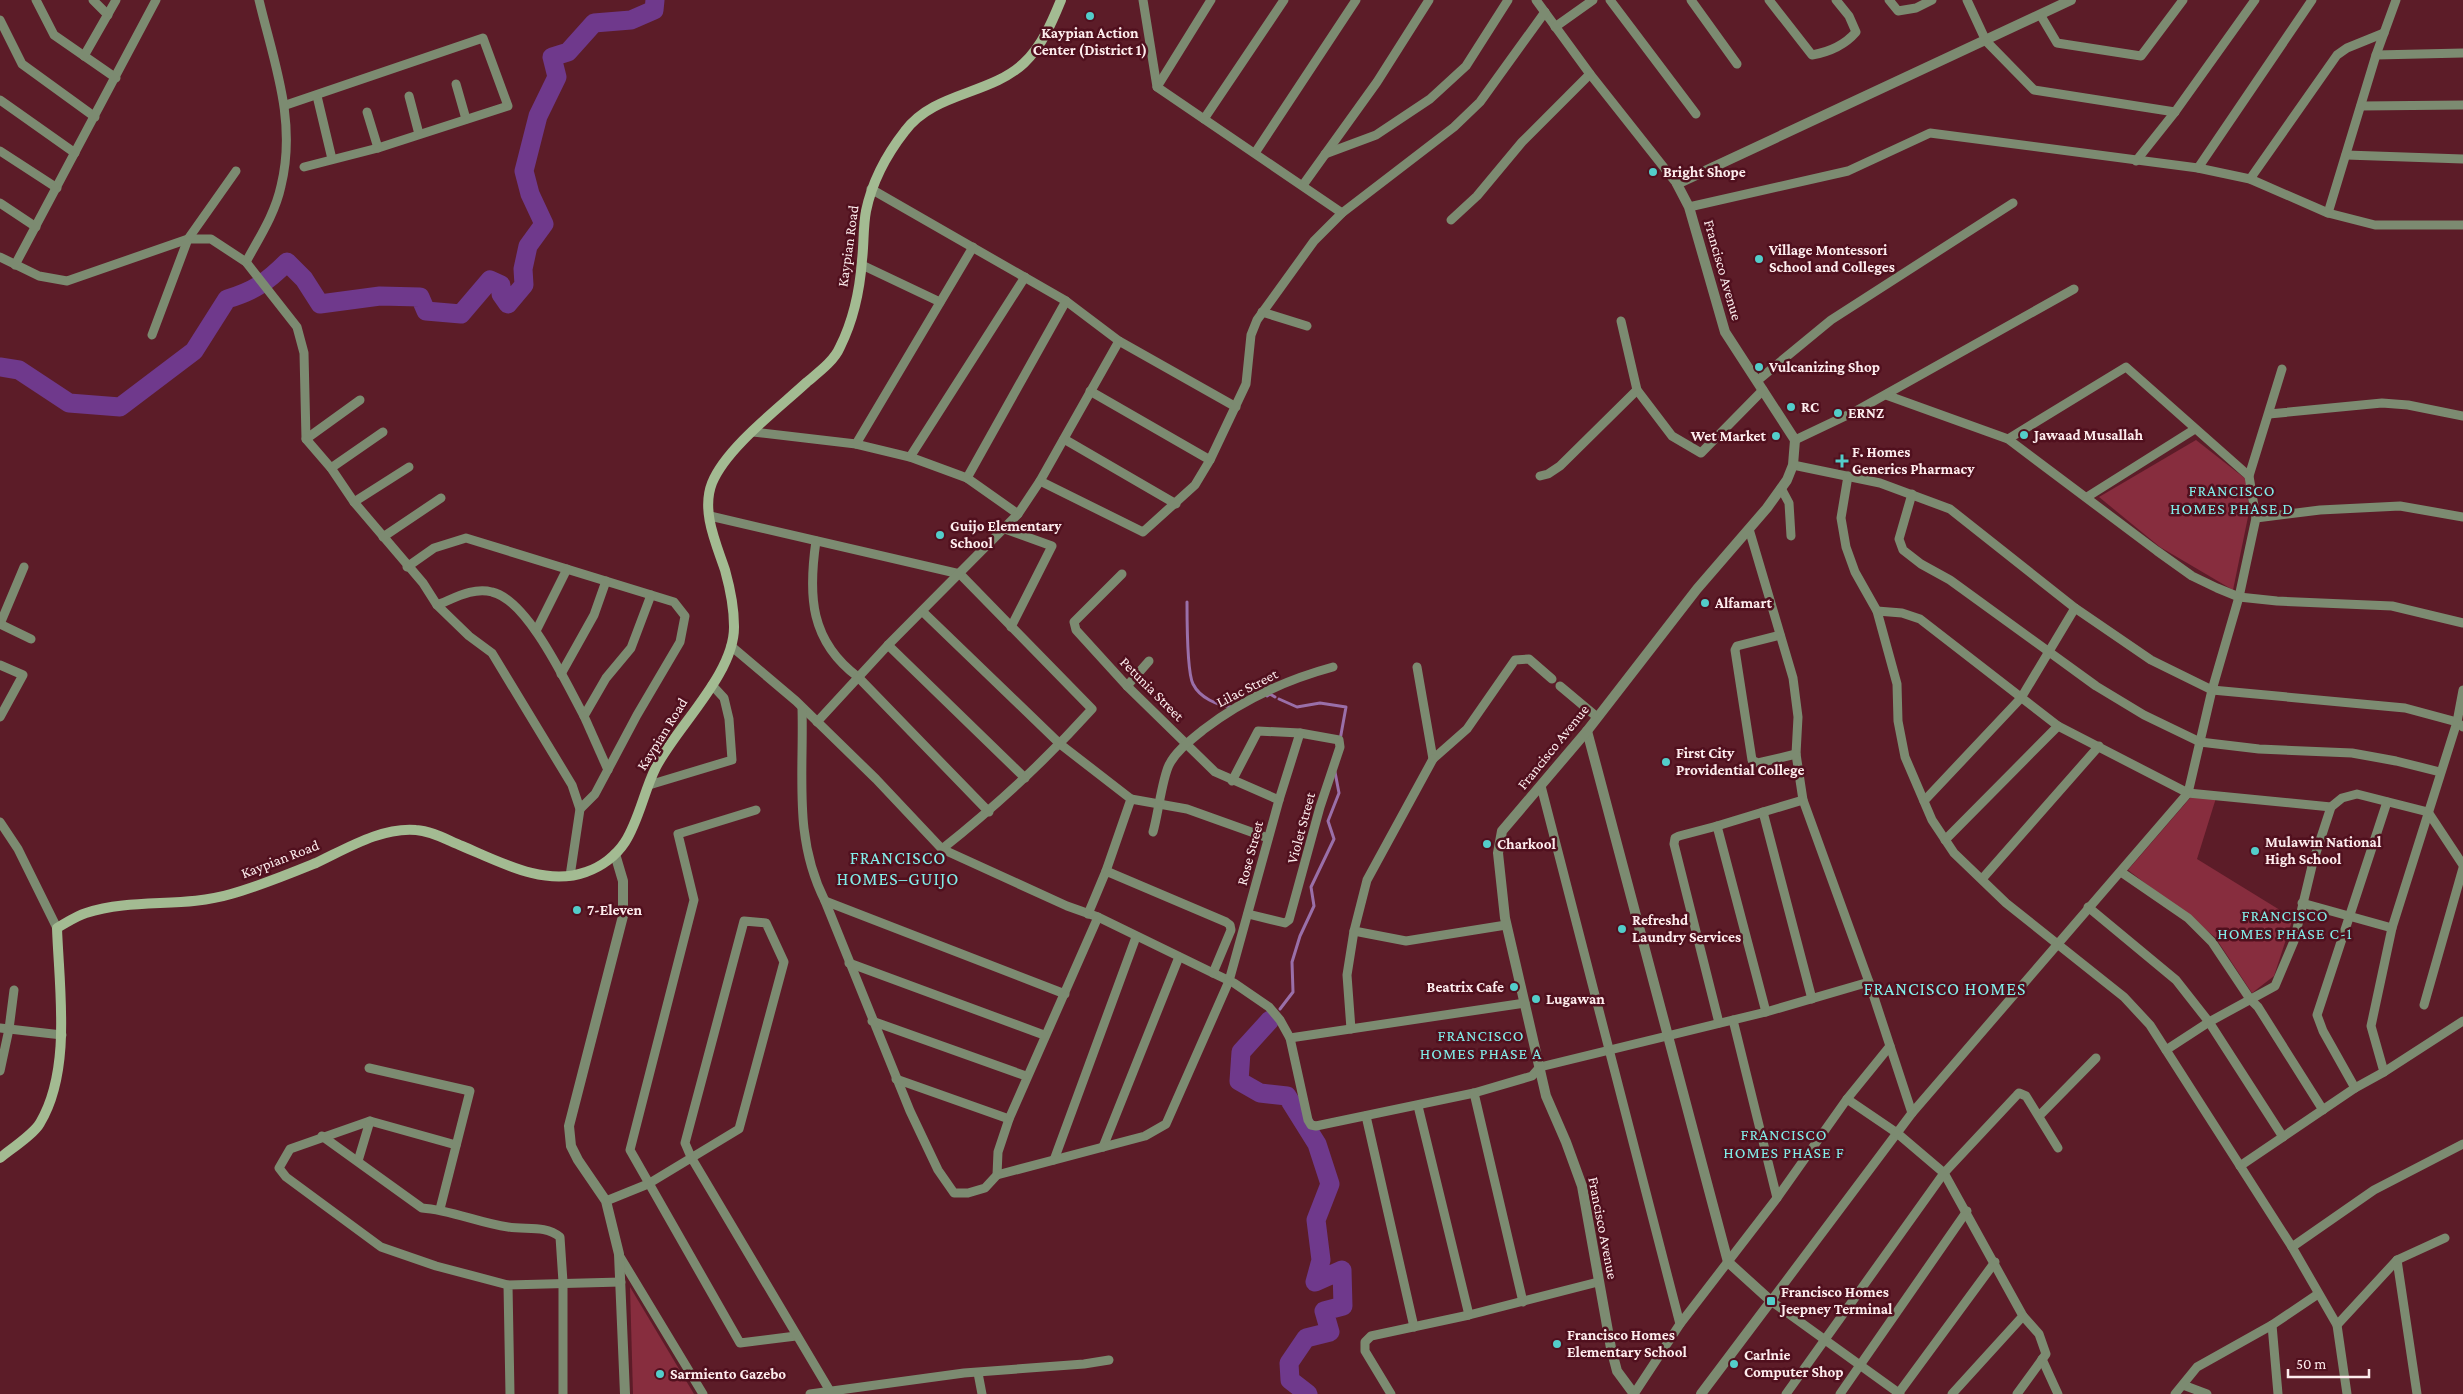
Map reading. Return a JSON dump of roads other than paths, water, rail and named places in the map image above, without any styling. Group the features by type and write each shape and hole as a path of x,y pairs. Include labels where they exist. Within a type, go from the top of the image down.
{"main road":[{"name":"Kaypian Road","path":"57,928 83,913 107,909 190,903 234,894 314,864 371,838 397,831 417,830 442,837 532,874 551,877 570,876 589,871 615,854 626,842 655,769 679,729 718,678 731,646 734,630 732,602 710,516 708,495 714,478 726,461 753,432 826,365 839,350 850,321 862,265 866,214 872,189 881,168 906,129 925,110 995,81 1024,64 1050,30 1061,0"},
{"path":"0,1158 40,1124 54,1086 62,1035 57,928"}],"street":[{"path":"36,0 54,34 116,78"},
{"path":"93,0 108,15"},
{"path":"84,56 116,0"},
{"path":"15,265 156,0"},
{"path":"246,262 272,214 282,186 287,149 286,105 260,0"},
{"path":"1143,0 1156,87 1342,213"},
{"path":"1156,87 1211,0"},
{"path":"1204,119 1284,0"},
{"path":"1255,153 1356,0"},
{"path":"1303,185 1377,82 1429,0"},
{"path":"1325,154 1376,135 1430,99 1466,66 1508,0"},
{"path":"1536,0 1590,74 1677,184 1986,42 2071,0"},
{"path":"1555,27 1593,0"},
{"path":"1610,0 1696,114"},
{"path":"1692,0 1737,64"},
{"path":"1769,0 1812,55 1848,42 1856,32 1849,16 1836,0"},
{"path":"1890,0 1898,11 1916,8 1932,0"},
{"path":"1967,0 1986,42 2034,90 2175,112"},
{"path":"2041,16 2057,43 2141,56 2183,0"},
{"path":"2136,161 2175,112 2255,0"},
{"path":"2198,168 2312,0"},
{"path":"2328,213 2376,55 2396,0"},
{"path":"1040,481 1142,532 1176,504 1195,485 1210,460 1236,407 1246,384 1251,335 1262,312 1314,241 1342,213 1454,127 1473,108 1544,12"},
{"path":"0,20 22,64 94,118"},
{"path":"2250,179 2336,55 2347,48 2384,32"},
{"path":"286,105 483,38 508,106 378,148 304,167"},
{"path":"2376,55 2463,53"},
{"path":"1451,220 1477,196 1522,142 1590,74"},
{"path":"456,84 466,119"},
{"path":"317,96 332,159"},
{"path":"409,96 419,134"},
{"path":"0,100 76,153"},
{"path":"2361,106 2463,105"},
{"path":"367,112 378,148"},
{"path":"1689,207 1848,171 1930,133 2198,168 2250,179 2328,213 2375,225 2463,225"},
{"path":"0,152 57,188"},
{"path":"2346,155 2463,159"},
{"path":"152,335 188,239 236,171"},
{"name":"Francisco Avenue","path":"1634,1394 1617,1371 1598,1282 1582,1186 1546,1096 1506,925 1498,853 1502,831 1587,731 1697,590 1782,488 1793,465 1796,440 1725,332 1689,207 1677,184"},
{"path":"872,189 1066,301 1119,341 1236,407"},
{"path":"0,203 36,227"},
{"path":"1621,321 1637,390 1672,436 1701,453 1760,385 1831,320 2013,203"},
{"path":"0,257 39,276 67,281 188,239 211,239 246,262 297,326 304,353 306,439 331,468 354,502 423,583 437,605 469,636 492,654 572,785 580,809 570,876"},
{"path":"856,444 973,246"},
{"path":"862,265 940,302"},
{"path":"910,457 1025,277"},
{"path":"1796,440 1886,395 2074,289"},
{"path":"967,478 1066,301"},
{"path":"1262,312 1306,326"},
{"path":"817,722 888,645 1018,514 1040,481 1119,341"},
{"path":"2008,439 2126,367 2249,476"},
{"path":"1701,1394 1912,1113 2188,793 2212,690 2239,596 2256,518 2249,476 2282,369"},
{"path":"1540,476 1548,474 1560,466 1637,390"},
{"path":"1090,391 1210,460"},
{"path":"1886,395 2008,439 2192,576 2239,596 2392,606 2463,622"},
{"path":"306,439 360,400"},
{"path":"2269,414 2382,403 2408,405 2463,416"},
{"path":"2087,496 2194,429"},
{"path":"331,468 383,432"},
{"path":"753,432 856,444 910,457 967,478 1018,514"},
{"path":"1064,439 1176,504"},
{"path":"1793,465 1880,483 1950,510 2075,608 2151,660 2212,690 2405,708 2460,725"},
{"path":"354,502 409,467"},
{"path":"1848,476 1841,518 1846,547 1855,572 1877,611 1897,684 1898,721 1905,757 1924,801 1945,840 1954,853 2025,919 2124,997 2150,1024 2292,1247 2337,1324 2347,1394"},
{"path":"1782,488 1789,503 1791,536"},
{"path":"1912,494 1899,539 1903,550 1921,564 1950,580 2096,686 2144,715 2200,742 2259,749 2352,753 2440,772"},
{"path":"383,537 441,498"},
{"path":"2256,518 2320,510 2400,506 2463,517"},
{"path":"710,516 960,574 1092,708 1060,744 989,812 942,849"},
{"path":"1005,529 1052,546 1012,627"},
{"path":"1749,529 1793,678 1798,717 1796,754 1803,800 1870,982 1912,1113"},
{"path":"408,567 434,548 466,538 674,602 685,616 680,642 637,715 595,794 580,809"},
{"path":"816,541 811,576 812,600 817,624 829,648 844,667 858,678 989,812"},
{"path":"24,568 0,624 31,639"},
{"path":"536,630 567,569"},
{"name":"Petunia Street","path":"1122,574 1093,602 1074,625 1127,686 1187,742 1215,772 1279,800"},
{"path":"561,674 594,615 606,581"},
{"path":"437,605 472,591 493,592 511,600 536,630 584,716 608,770"},
{"path":"584,716 606,678 630,648 651,595"},
{"path":"1924,801 2020,698 2075,608"},
{"path":"922,611 1060,744 1131,799 1210,816 1268,838"},
{"path":"1877,611 1902,613 1920,619 2058,726 2188,793 2331,807"},
{"path":"1780,635 1737,646 1735,650 1752,760 1758,763 1796,754"},
{"path":"888,645 1025,778"},
{"path":"731,646 817,722 876,779 942,849 976,866 1098,917 1229,981 1270,1007 1290,1038 1308,1120 1311,1125 1316,1126 1418,1106 1474,1093 1532,1076 1540,1067 1766,1012 1870,982"},
{"path":"1351,1029 1347,975 1354,931 1367,880 1433,759 1467,729 1515,660 1529,660 1552,679"},
{"path":"1127,686 1149,661"},
{"path":"0,665 22,675 0,717"},
{"path":"1417,667 1433,759"},
{"name":"Lilac Street","path":"1154,832 1168,766 1187,742 1222,715 1256,695 1304,675 1333,668"},
{"path":"648,786 732,760 730,719 724,698 712,685"},
{"path":"1560,686 1597,717"},
{"path":"2384,1072 2371,1026 2392,928 2440,772 2460,725 2463,690"},
{"path":"802,708 801,807 813,878 825,901 896,1079 938,1170 954,1193 968,1193 985,1188 997,1174 998,1152 1009,1119 1044,1035 1065,994 1098,917"},
{"path":"1945,840 2058,726"},
{"path":"1232,781 1258,731 1300,733"},
{"path":"1587,731 1728,1262 1771,1301 1899,1394 1995,1262"},
{"name":"Rose Street","path":"997,1174 1145,1136 1166,1124 1229,981 1268,838 1300,733"},
{"name":"Violet Street","path":"1248,914 1285,923 1289,920 1320,807 1340,747 1337,738 1300,733"},
{"path":"1982,879 2099,746"},
{"path":"1541,786 1680,1324"},
{"path":"2166,1050 2209,1022 2275,986 2294,941 2302,903 2331,807 2342,798 2357,794 2428,812 2463,866 2424,1005"},
{"path":"1088,914 1106,871 1131,799"},
{"path":"1719,1023 1674,844 1675,838 1803,800"},
{"path":"2356,1088 2323,1031 2317,1015 2387,802"},
{"path":"756,810 678,834 694,900 630,1150 740,1342 796,1336"},
{"path":"1763,812 1812,999"},
{"path":"0,822 18,849 57,928"},
{"path":"1717,826 1766,1012"},
{"path":"615,854 623,881 622,916 569,1126 571,1146 578,1160 606,1201 619,1254 625,1394"},
{"path":"1106,871 1230,925 1231,930 1213,973"},
{"path":"2121,872 2188,918 2212,942 2250,999 2258,1007 2323,1110"},
{"path":"825,901 1065,994"},
{"path":"2302,903 2392,928"},
{"path":"2088,907 2176,980 2209,1022 2283,1137"},
{"path":"606,1201 648,1184 691,1157 738,1129 784,962 766,923 744,921 686,1143 691,1157 830,1391"},
{"path":"1354,931 1406,941 1506,925"},
{"path":"1054,1160 1136,937"},
{"path":"1103,1147 1179,958"},
{"path":"849,963 1044,1035"},
{"path":"0,1071 5,1028 14,990"},
{"path":"1290,1038 1525,1003"},
{"path":"1733,1020 1777,1198"},
{"path":"872,1021 1026,1076"},
{"path":"2240,1166 2356,1088 2463,1022"},
{"path":"5,1028 62,1035"},
{"path":"1634,1394 1680,1324 1777,1198 1847,1099 1890,1046"},
{"path":"2040,1116 2096,1058"},
{"path":"369,1068 470,1091 440,1209"},
{"path":"896,1079 1009,1119"},
{"path":"1474,1093 1523,1302"},
{"path":"1786,1394 1944,1173 2019,1093 2026,1096 2058,1148"},
{"path":"1847,1099 1897,1133 1944,1173 1967,1211 2023,1316 2039,1334 2046,1354 2017,1394"},
{"path":"1418,1106 1469,1315"},
{"path":"1366,1116 1414,1327"},
{"path":"456,1145 370,1121 322,1136 290,1149 279,1168 286,1177 380,1247 436,1266 508,1285 563,1282 621,1282"},
{"path":"358,1162 370,1121"},
{"path":"322,1136 422,1208 440,1209 460,1216 509,1227 551,1230 560,1237 563,1282 563,1394"},
{"path":"2292,1247 2374,1190 2463,1144"},
{"path":"1840,1394 1967,1211"},
{"path":"2337,1324 2397,1260 2445,1238"},
{"path":"619,1254 702,1394"},
{"path":"2397,1260 2417,1394"},
{"path":"1391,1394 1365,1350 1365,1342 1371,1336 1469,1315 1598,1282"},
{"path":"508,1285 510,1394"},
{"path":"2175,1394 2197,1367 2272,1325 2318,1294"},
{"path":"1952,1394 2023,1316"},
{"path":"2272,1325 2278,1394"},
{"path":"2042,1359 2058,1394"},
{"path":"810,1394 964,1373 1084,1364 1109,1360"},
{"path":"978,1373 982,1394"},
{"path":"2183,1385 2207,1394"}],"waterway":[{"path":"0,367 19,370 69,403 120,407 194,351 227,299 245,293 260,285 287,262 304,279 320,304 380,296 420,297 426,311 461,314 490,280 501,285 501,294 508,304 524,285 523,269 528,246 544,224 530,194 524,171 538,116 557,77 552,57 568,52 594,23 631,20 654,10 655,0"},
{"path":"1187,602 1188,657 1193,684 1204,697 1220,705 1231,707"},
{"path":"1267,696 1270,694 1275,697"},
{"path":"1279,699 1297,707 1320,703 1346,707 1340,740"},
{"path":"1280,1009 1293,992 1292,962 1300,936 1314,906 1311,887 1334,839 1328,821 1339,793 1335,772"},
{"path":"1270,1020 1241,1052 1239,1081 1260,1093 1287,1096 1317,1144 1330,1184 1316,1220 1321,1260 1315,1282 1342,1270 1343,1306 1324,1311 1330,1332 1306,1338 1289,1363 1290,1380 1308,1394"}],"place":[{"name":"Kaypian Action Center (District 1)","path":"1090,16"},
{"name":"Bright Shope","path":"1653,172"},
{"name":"Village Montessori School and Colleges","path":"1759,259"},
{"name":"Vulcanizing Shop","path":"1759,367"},
{"name":"RC","path":"1791,407"},
{"name":"ERNZ","path":"1838,413"},
{"name":"Jawaad Musallah","path":"2024,435"},
{"name":"Wet Market","path":"1776,436"},
{"name":"F. Homes Generics Pharmacy","path":"1842,461"},
{"name":"Guijo Elementary School","path":"940,535"},
{"name":"Alfamart","path":"1705,603"},
{"name":"First City Providential College","path":"1666,762"},
{"name":"Charkool","path":"1487,844"},
{"name":"Mulawin National High School","path":"2255,851"},
{"name":"7-Eleven","path":"577,910"},
{"name":"Refreshd Laundry Services","path":"1622,929"},
{"name":"Beatrix Cafe","path":"1514,987"},
{"name":"Lugawan","path":"1536,999"},
{"name":"Francisco Homes Jeepney Terminal","path":"1771,1301"},
{"name":"Francisco Homes Elementary School","path":"1557,1344"},
{"name":"Carlnie Computer Shop","path":"1734,1364"},
{"name":"Sarmiento Gazebo","path":"660,1374"}],"district":[{"name":"FRANCISCO HOMES PHASE D","path":"2232,499"},
{"name":"FRANCISCO HOMES–GUIJO","path":"898,868"},
{"name":"FRANCISCO HOMES PHASE C-1","path":"2285,924"},
{"name":"FRANCISCO HOMES","path":"1945,989"},
{"name":"FRANCISCO HOMES PHASE A","path":"1481,1044"},
{"name":"FRANCISCO HOMES PHASE F","path":"1784,1143"}]}
